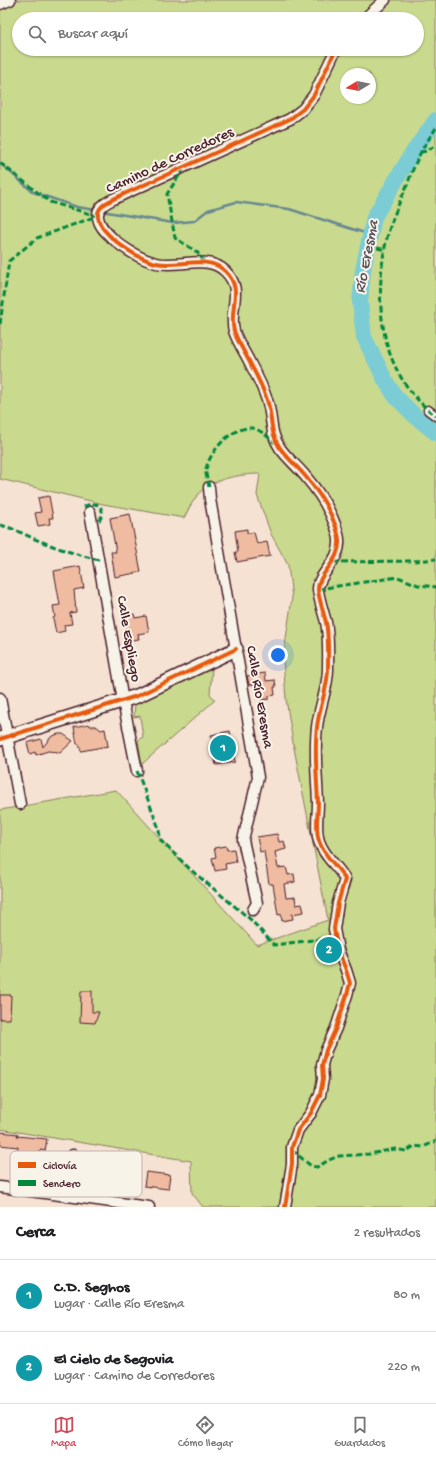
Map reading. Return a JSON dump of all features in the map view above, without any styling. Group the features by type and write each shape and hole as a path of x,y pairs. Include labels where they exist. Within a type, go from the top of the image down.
{"street":[{"path":"0,4 10,0"},
{"path":"372,12 385,0"},
{"name":"Camino de Corredores","path":"285,1207 291,1170 292,1147 298,1130 311,1113 320,1095 323,1079 322,1065 326,1050 336,1028 350,983 338,950 334,929 338,903 345,879 321,848 318,839 317,826 317,724 328,673 326,626 318,589 322,577 337,556 340,540 332,515 307,478 281,449 273,435 267,401 234,330 232,316 236,291 231,278 220,267 212,263 174,264 156,262 134,253 117,242 104,230 97,216 98,211 104,204 290,119 303,109 314,95 333,56"},
{"path":"428,410 436,416"},
{"name":"Calle Río Eresma","path":"209,487 258,776 243,840 257,903 253,910"},
{"name":"Calle Espliego","path":"90,512 123,701 137,771"},
{"path":"4,738 137,696 236,649"},
{"path":"0,698 4,738 20,804"},
{"path":"0,1187 10,1188"},
{"path":"74,1197 149,1207"}],"green space":[{"path":"0,0 436,0 436,426 417,410 383,376 399,400 436,433 436,1207 203,1207 192,1193 191,1161 142,1153 142,1151 131,1151 0,1129 0,810 116,790 257,945 328,920 293,743 286,699 283,659 292,598 288,565 271,534 257,495 260,474 234,476 209,485 195,498 184,518 103,504 0,479"},
{"path":"212,668 210,694 215,700 142,764 138,740 143,737 140,716 134,717 135,703"}],"building":[{"path":"49,496 53,518 49,518 50,524 38,526 35,513 41,512 38,498"},
{"path":"130,514 141,572 115,577 111,552 116,552 110,518"},
{"path":"247,529 247,533 254,532 257,544 267,542 270,556 237,562 235,552 238,552 235,531"},
{"path":"80,566 84,588 74,590 76,612 70,613 72,624 64,625 65,631 56,633 53,618 55,617 53,606 60,605 54,571"},
{"path":"134,614 135,618 146,616 149,632 138,634 139,639 125,641 124,633 126,633 123,616"},
{"path":"265,673 266,681 275,680 275,695 269,696 269,699 260,700 257,684 249,685 247,676"},
{"path":"89,724 90,726 96,726 101,730 105,729 108,746 81,751 79,744 77,744 74,727"},
{"path":"230,731 235,762 216,765 211,735"},
{"path":"58,734 63,734 73,741 60,753 48,751 36,755 35,752 30,754 27,743 41,739 43,747 51,737"},
{"path":"277,834 279,842 284,841 286,849 275,852 278,868 286,867 288,875 294,874 295,882 284,884 286,898 295,897 296,905 302,904 304,912 292,914 293,919 282,921 281,914 278,915 273,884 269,884 264,851 260,852 257,837"},
{"path":"226,846 227,850 234,849 236,862 225,864 226,869 215,871 212,858 216,857 214,848"},
{"path":"81,991 92,991 92,1012 99,1012 95,1023 80,1022"},
{"path":"0,995 11,995 10,1019 0,1019"},
{"path":"0,1132 18,1134 17,1136 47,1139 45,1151 18,1151 18,1147 0,1145"},
{"path":"146,1172 170,1175 168,1189 144,1186"}],"waterway":[{"name":"Río Eresma","path":"436,120 411,155 374,217 363,270 360,302 364,337 385,380 395,396 417,418 436,433"},
{"path":"0,163 33,192 77,207 96,210"},
{"path":"101,211 173,223 194,221 208,210 236,202 289,209 371,235"}],"marked path":[{"path":"436,128 423,147 396,210 385,247 381,283 382,319 390,354 405,383 424,406 436,416"},
{"path":"420,152 427,151 436,145"},
{"path":"0,163 50,202 97,216"},
{"path":"184,168 167,194 175,238 197,252 205,263"},
{"path":"0,324 9,261 37,238 97,216"},
{"path":"377,248 386,250"},
{"path":"209,487 206,475 208,462 217,448 230,435 244,428 252,428 261,432 275,443"},
{"path":"84,507 91,504 99,505 102,509 102,514 98,522"},
{"path":"0,525 54,547 99,560"},
{"path":"333,562 414,561 436,559"},
{"path":"318,589 398,577 418,585 436,587"},
{"path":"137,771 158,826 161,841 191,870 250,919 274,945 336,937"},
{"path":"292,1150 311,1166 317,1167 339,1156 370,1154 395,1149 406,1151 415,1146 423,1147 436,1141"}],"cycle path":[{"path":"285,1207 292,1164 292,1147 298,1130 311,1113 320,1095 323,1079 322,1065 326,1050 336,1028 350,983 338,950 334,929 338,903 345,879 321,847 317,827 318,803 316,736 328,676 327,628 318,589 319,583 337,554 339,537 327,507 319,494 303,473 283,452 274,436 269,406 258,378 234,331 233,315 235,292 231,278 225,271 210,263 192,262 165,264 156,263 138,256 121,246 105,231 101,226 98,212 103,205 111,200 290,119 303,109 314,95 333,56"},
{"path":"0,739 137,696 236,649"}],"place":[{"name":"C.D. Seghos","path":"223,748"},
{"name":"El Cielo de Segovia","path":"329,950"}]}
